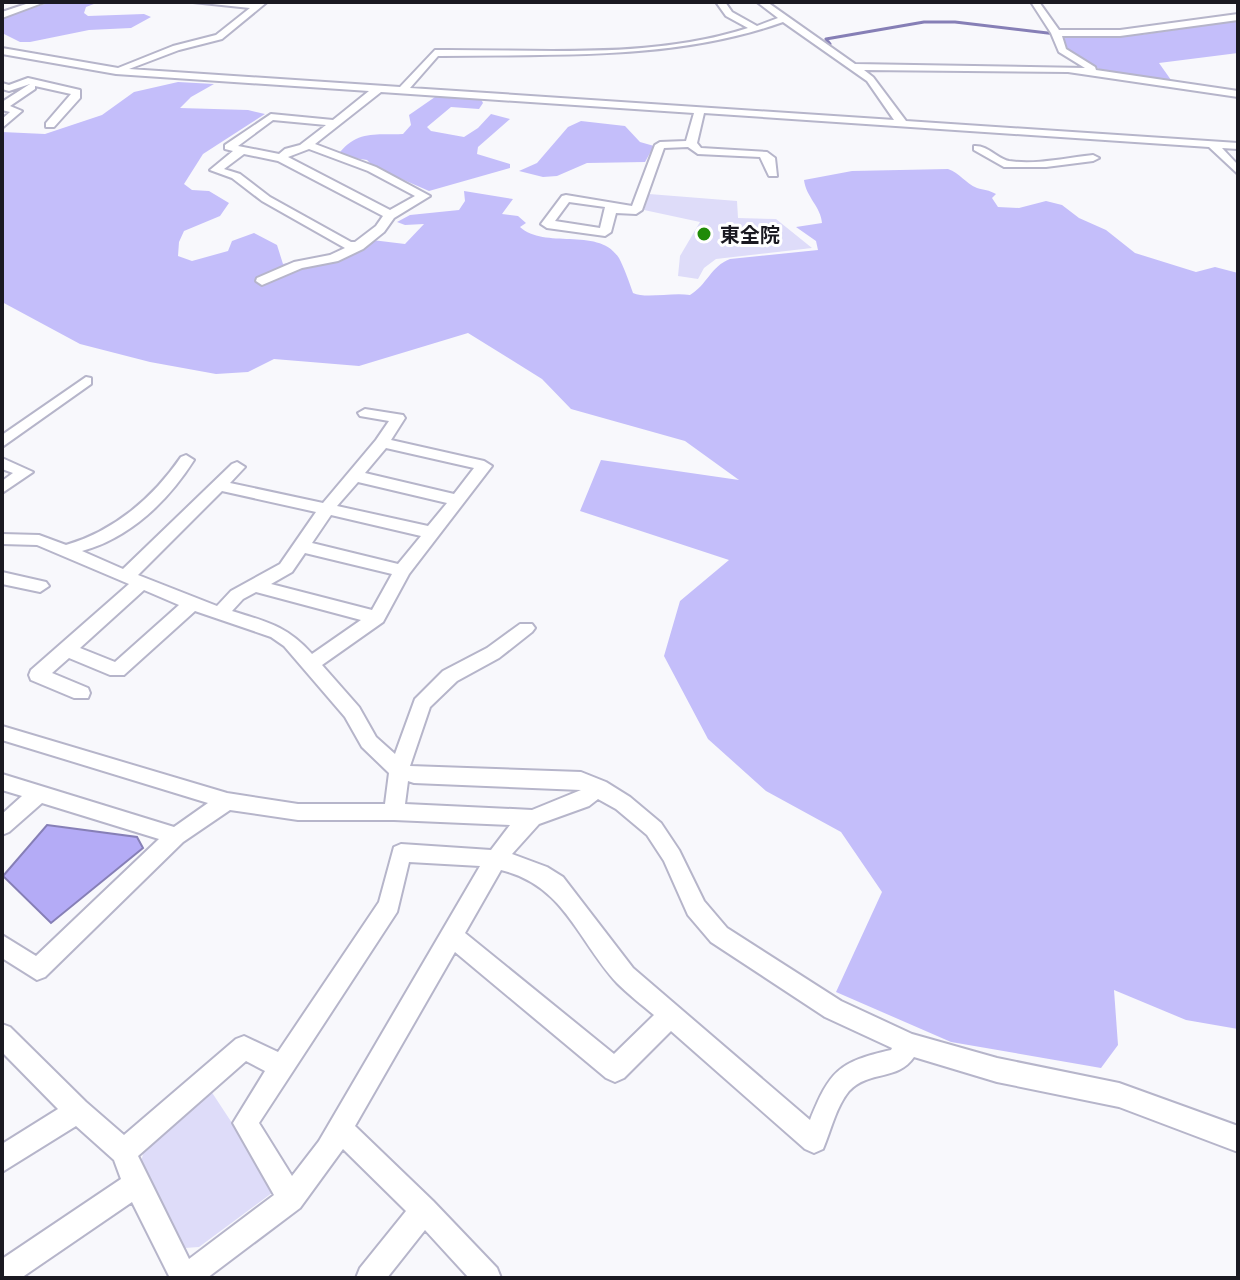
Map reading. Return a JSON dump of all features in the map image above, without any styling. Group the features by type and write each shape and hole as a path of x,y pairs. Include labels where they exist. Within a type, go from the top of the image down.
{"street":[{"path":"2,15 41,2"},
{"path":"197,2 260,4"},
{"path":"720,2 731,16 758,30"},
{"path":"761,2 870,79 902,123"},
{"path":"1035,2 1056,34 1062,50 1098,72"},
{"path":"116,71 176,48 219,37 260,4"},
{"path":"1056,34 1120,33 1238,17"},
{"path":"403,90 435,53 606,50 715,41 758,30 786,18"},
{"path":"2,51 116,71 1238,146"},
{"path":"855,67 1098,72 1238,94"},
{"path":"2,86 9,88 28,81 76,92 75,98 50,125"},
{"path":"2,107 37,83"},
{"path":"281,158 307,145 378,89"},
{"path":"2,107 17,111 2,125"},
{"path":"691,144 700,110"},
{"path":"336,123 271,117 229,147 281,158 390,215"},
{"path":"978,148 1004,164 1046,164 1093,158 1068,136"},
{"path":"611,209 636,210 660,145 691,144 698,151 763,154 769,158 773,174"},
{"path":"262,281 298,265 334,258 359,246 380,229 390,215 424,196 362,166 307,145"},
{"path":"1213,145 1238,171"},
{"path":"242,150 216,170 236,176 266,199 348,245 359,246"},
{"path":"332,183 362,166"},
{"path":"566,198 611,204 611,209 605,232 547,224 566,198"},
{"path":"2,442 86,381"},
{"path":"221,612 237,595 286,568 328,507 382,443 398,418 365,413"},
{"path":"311,664 377,618 402,571 484,466 382,443"},
{"path":"67,550 90,545 110,535 166,487 186,460"},
{"path":"2,463 25,472 2,488"},
{"path":"81,693 38,675 237,467"},
{"path":"355,476 457,500"},
{"path":"219,485 433,533"},
{"path":"2,539 39,540 192,604 277,632 311,664 352,712 369,742 399,770 414,775 581,780 599,788 654,829 672,856 696,908 719,935 833,1009 909,1044 997,1070 1119,1095 1238,1139"},
{"path":"301,546 402,571"},
{"path":"3,579 40,586"},
{"path":"256,586 377,618"},
{"path":"65,649 117,670 192,604"},
{"path":"394,812 399,770 422,704 450,676 493,653 526,628"},
{"path":"2,733 227,801 298,812 394,812 532,818 582,800 599,788"},
{"path":"2,782 176,836"},
{"path":"2,826 39,793"},
{"path":"2,945 37,970 176,836 227,801"},
{"path":"6,1044 124,1152 136,1184 185,1278 291,1199 340,1129 496,859 532,818"},
{"path":"291,1199 245,1123 389,905 401,853 496,859 542,873 555,884 625,975 669,1017 814,1140 837,1086 850,1072 898,1060 909,1044"},
{"path":"451,935 615,1070 669,1017"},
{"path":"124,1152 244,1047 282,1067"},
{"path":"2,1159 77,1111"},
{"path":"340,1129 424,1210 487,1278"},
{"path":"2,1275 136,1184"},
{"path":"370,1278 424,1210"}],"shaded area":[{"path":"51,2 99,2 86,7 84,13 88,16 144,14 151,17 131,28 89,30 30,42 20,42 2,33 2,18"},
{"path":"1238,21 1238,53 1159,63 1171,80 1101,70 1066,50 1064,36 1139,35"},
{"path":"178,82 214,84 191,97 180,108 248,110 265,114 203,154 184,184 192,190 209,191 229,203 220,216 184,231 178,256 192,261 228,251 232,241 254,233 277,245 283,264 367,246 372,240 405,244 424,224 405,225 397,222 410,215 459,210 465,201 464,191 513,199 502,214 518,216 526,223 520,227 531,234 585,240 610,248 621,261 633,293 690,295 718,266 730,259 818,250 816,241 796,227 822,223 804,180 852,171 948,169 973,186 996,194 992,198 998,207 1019,208 1046,201 1062,205 1079,218 1106,230 1135,253 1196,272 1215,267 1238,273 1238,1029 1186,1020 1114,990 1118,1045 1101,1068 951,1042 836,992 882,892 841,832 766,791 708,739 664,656 680,601 729,560 580,511 601,460 739,480 685,441 571,409 542,379 468,333 359,366 274,359 248,372 216,374 150,362 80,344 2,302 2,132 45,134 102,115 134,92"},
{"path":"435,97 481,99 483,103 479,109 451,107 427,127 431,131 464,137 491,114 510,119 478,147 477,154 510,164 510,168 429,191 374,167 367,160 347,157 340,152 361,137 403,134 411,125 409,115"},
{"path":"581,121 625,126 640,142 654,146 645,162 587,163 557,176 543,177 519,171 537,163 568,127"},
{"name":"東全院","path":"649,194 737,201 738,218 776,219 812,248 716,259 704,268 698,279 678,276 680,256 700,222 644,210"},
{"path":"47,825 137,837 143,848 51,923 3,876"},
{"path":"209,1088 276,1190 199,1247 185,1248 141,1162 147,1138"}],"waterway":[{"path":"830,44 826,39 924,22 955,22 1056,34"},
{"path":"1070,35 1108,36"}],"place":[{"name":"東全院","path":"704,234"}]}
